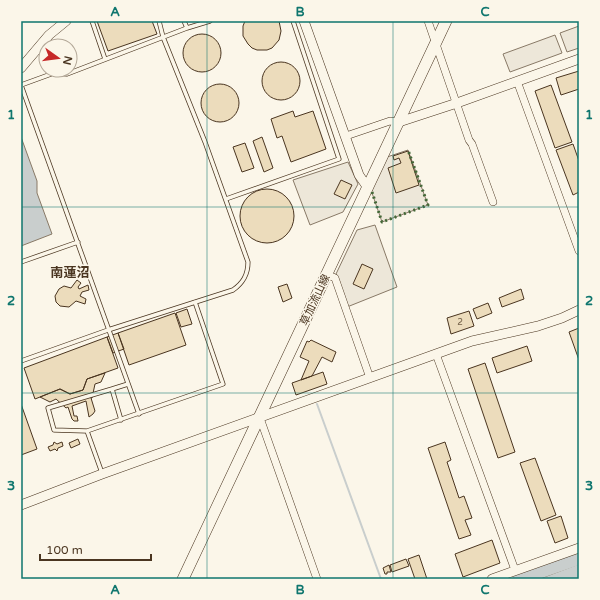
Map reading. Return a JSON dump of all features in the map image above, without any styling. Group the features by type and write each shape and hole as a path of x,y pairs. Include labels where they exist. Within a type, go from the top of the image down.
{"main road":[{"name":"草加流山線","path":"183,579 328,275 446,21"}],"street":[{"path":"21,68 48,35 66,21"},
{"path":"304,21 359,175 368,188"},
{"path":"428,21 469,140 472,144 493,202"},
{"path":"346,136 390,121 399,122 457,103 579,59"},
{"path":"517,81 579,251"},
{"path":"328,275 336,278 370,378"},
{"path":"21,505 102,474 436,354 482,338 547,323 579,310"},
{"path":"436,354 515,570"},
{"path":"260,418 318,579"},
{"path":"492,579 579,548"}],"lane":[{"path":"92,21 105,59"},
{"path":"21,361 108,330 233,290 244,280 248,268 248,262 226,199 163,37 159,21"},
{"path":"184,21 186,28"},
{"path":"139,414 22,85 54,73 67,74 186,28 210,21"},
{"path":"226,199 339,159 293,21"},
{"path":"21,262 78,242"},
{"path":"128,384 48,408 54,430 86,432 223,384 195,302"},
{"path":"112,389 121,420"},
{"path":"86,432 102,474"}],"shaded area":[{"path":"579,26 579,48 567,52 560,33"},
{"path":"555,35 562,53 510,72 503,54"},
{"path":"21,137 37,181 37,193 52,234 21,246"},
{"path":"408,150 428,205 382,222 371,190 387,157"},
{"path":"348,162 358,184 343,212 310,225 293,180"},
{"path":"375,225 397,287 347,307 336,274 357,230"},
{"path":"579,564 579,579 539,579"}],"building":[{"path":"97,21 152,21 157,34 108,51"},
{"path":"245,21 279,21 281,31 279,40 272,48 267,50 257,50 252,48 243,36 243,26"},
{"path":"198,34 206,34 216,39 220,46 220,60 216,67 206,72 198,72 188,67 186,64 183,57 183,49 188,39 191,37"},
{"path":"277,62 285,62 295,67 299,74 299,88 295,95 285,100 277,100 267,95 265,92 262,85 262,77 267,67 270,65"},
{"path":"579,71 579,89 561,95 556,78"},
{"path":"216,84 224,84 234,89 238,96 238,110 234,117 224,122 216,122 206,117 204,114 201,107 201,99 206,89 209,87"},
{"path":"551,85 572,142 555,148 535,91"},
{"path":"293,111 295,117 313,111 326,149 291,162 282,136 277,138 271,119"},
{"path":"262,137 273,168 264,172 253,141"},
{"path":"245,143 254,168 242,172 233,147"},
{"path":"573,144 579,161 579,192 573,195 556,150"},
{"path":"408,151 419,185 396,193 388,168 401,163 399,158 394,160 393,156"},
{"path":"341,180 352,185 345,199 334,194"},
{"path":"262,189 272,189 282,193 290,201 294,211 294,221 290,231 282,239 272,243 262,243 252,239 244,231 240,221 240,211 244,201 252,193"},
{"path":"362,264 373,269 364,289 353,284"},
{"path":"77,280 81,283 78,287 79,289 88,285 89,290 82,292 80,296 86,299 85,304 76,301 69,307 60,306 56,302 55,296 59,289 64,286 71,288"},
{"path":"287,284 292,298 283,302 278,287"},
{"path":"521,289 524,299 502,307 499,298"},
{"path":"488,303 492,313 477,319 473,309"},
{"path":"187,309 192,324 181,327 176,313"},
{"path":"469,311 474,326 451,334 447,318"},
{"path":"175,313 186,345 129,365 118,333"},
{"path":"579,328 579,360 569,332"},
{"path":"118,333 124,349 113,353 107,337"},
{"path":"107,337 118,368 87,379 83,390 70,394 60,389 35,399 24,368"},
{"path":"311,340 336,352 332,362 322,357 312,376 301,380 309,361 300,357 307,341 309,342"},
{"path":"527,346 532,361 497,373 492,358"},
{"path":"485,363 515,452 498,458 468,369"},
{"path":"323,372 327,384 296,395 292,383"},
{"path":"105,373 101,382 95,384 91,398 95,411 89,417 86,401 72,406 74,416 77,416 78,421 74,421 68,407 66,408 56,399 50,402 40,397 60,389 70,394 83,390 87,379"},
{"path":"21,404 37,449 21,455"},
{"path":"78,439 80,444 71,448 69,443"},
{"path":"54,442 57,444 62,442 63,446 58,448 57,451 55,449 50,451 48,447 53,445"},
{"path":"445,442 451,460 447,462 459,498 464,496 472,518 465,520 471,535 459,539 428,448"},
{"path":"535,458 556,515 541,521 520,463"},
{"path":"561,516 568,538 555,543 547,521"},
{"path":"492,540 500,563 463,577 455,554"},
{"path":"419,555 427,579 415,579 408,559"},
{"path":"406,559 409,566 392,572 390,565"},
{"path":"389,565 391,572 387,572 387,574 385,574 383,568"}],"waterway":[{"path":"317,404 381,579"},
{"path":"519,579 579,558"}],"hedge":[{"path":"372,192 382,222 428,205 408,150"}],"district":[{"name":"南蓮沼","path":"70,273"}]}
